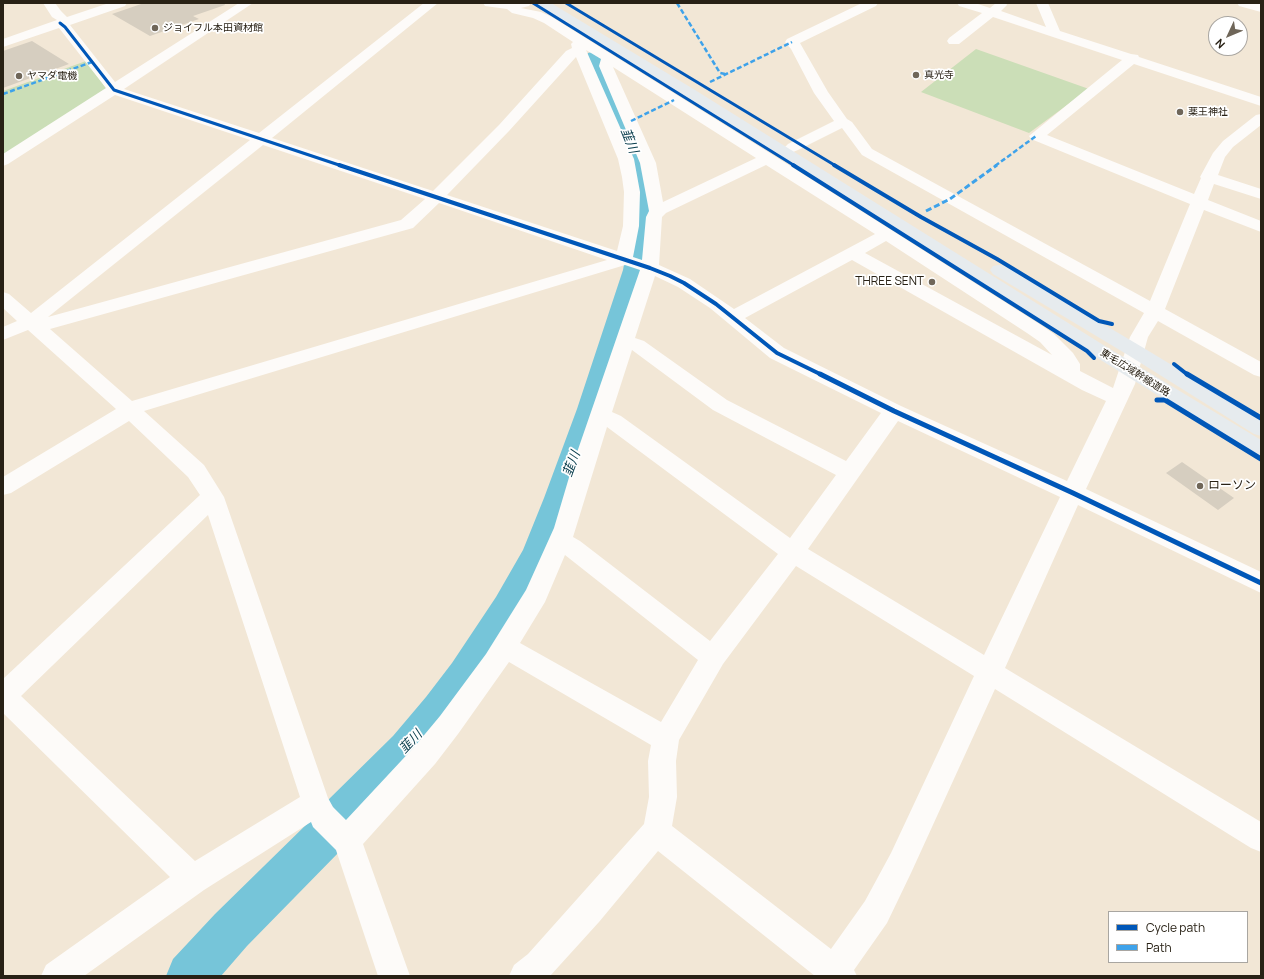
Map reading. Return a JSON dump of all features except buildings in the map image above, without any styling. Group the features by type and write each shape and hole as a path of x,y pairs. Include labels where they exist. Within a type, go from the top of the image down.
{"highway":[{"name":"東毛広域幹線道路","path":"542,3 1132,360 1261,429"},
{"name":"東毛広域幹線道路","path":"557,3 793,147 1132,360 1261,450"}],"street":[{"path":"49,3 65,27 114,90 637,263 684,283 733,317 777,353 894,411 1073,493 1261,584"},
{"path":"3,43 103,3"},
{"path":"3,36 120,3"},
{"path":"3,160 247,3"},
{"path":"34,324 432,3"},
{"path":"489,3 518,4 516,10 537,15 548,20 581,45 610,59 768,158 1047,338 1066,358 1070,364 1071,374"},
{"path":"872,3 792,42 797,48 812,77 842,122 847,125 869,154 1261,370"},
{"path":"964,3 1133,58 1261,102"},
{"path":"954,41 1004,3"},
{"path":"1042,3 1054,29 1053,33"},
{"path":"1243,3 1261,8"},
{"path":"3,334 34,324 401,227 412,220 436,197 504,128 571,54 581,45"},
{"path":"347,840 404,778 449,725 505,647 536,595 560,541 646,276 637,263 625,254 631,226 632,192 630,177 626,159 581,45"},
{"path":"1133,58 1036,136 1261,227"},
{"path":"610,59 606,62 606,66 648,163 656,209 660,210"},
{"path":"657,832 836,974 876,912 901,863 1117,398 1125,384 1139,337 1155,311 1200,202 1208,177 1218,156 1228,144 1261,118"},
{"path":"793,147 842,122"},
{"path":"637,263 654,217 660,210 768,158"},
{"path":"1208,177 1261,194"},
{"path":"733,317 886,234"},
{"path":"853,253 1089,385 1117,398"},
{"path":"3,487 130,410 143,404 610,264 637,263"},
{"path":"3,298 130,410 196,471 213,497 316,803 323,817 347,840 386,947 394,976"},
{"path":"625,341 637,345 720,405 849,472"},
{"path":"537,972 650,838 657,832 663,797 662,762 666,739 674,723 714,656 793,552 894,411"},
{"path":"601,415 614,421 793,552 1261,838"},
{"path":"193,879 3,696 213,497"},
{"path":"560,541 572,547 704,651 714,656"},
{"path":"505,647 666,739"},
{"path":"57,976 193,879 316,803"}],"green space":[{"path":"976,49 1089,89 1029,133 921,92"},
{"path":"86,61 108,91 3,157 3,91"}],"waterway":[{"name":"韮川","path":"341,817 407,749 440,710 466,675 509,608 539,553 561,498 592,409 636,270 644,214 642,180 639,165 595,57"},
{"name":"韮川","path":"190,976 231,930 327,834"}],"marked path":[{"path":"677,3 720,73 725,74"},
{"path":"710,82 792,42"},
{"path":"3,94 92,62"},
{"path":"631,121 674,100"},
{"path":"926,211 950,199 1036,136"}],"cycle path":[{"path":"533,3 898,230 1087,351 1094,358"},
{"path":"566,3 921,217 997,259 1099,321 1112,324"},
{"path":"60,23 65,27 114,90 650,268 670,276 684,283 716,304 777,353 894,411 1073,493 1261,583"},
{"path":"1174,364 1184,373 1261,418"},
{"path":"1157,400 1165,400 1261,459"}],"place":[{"name":"ジョイフル本田資材館","path":"155,28"},
{"name":"真光寺","path":"916,75"},
{"name":"ヤマダ電機","path":"19,76"},
{"name":"薬王神社","path":"1180,112"},
{"name":"THREE SENT","path":"932,282"},
{"name":"ローソン","path":"1200,486"}]}
